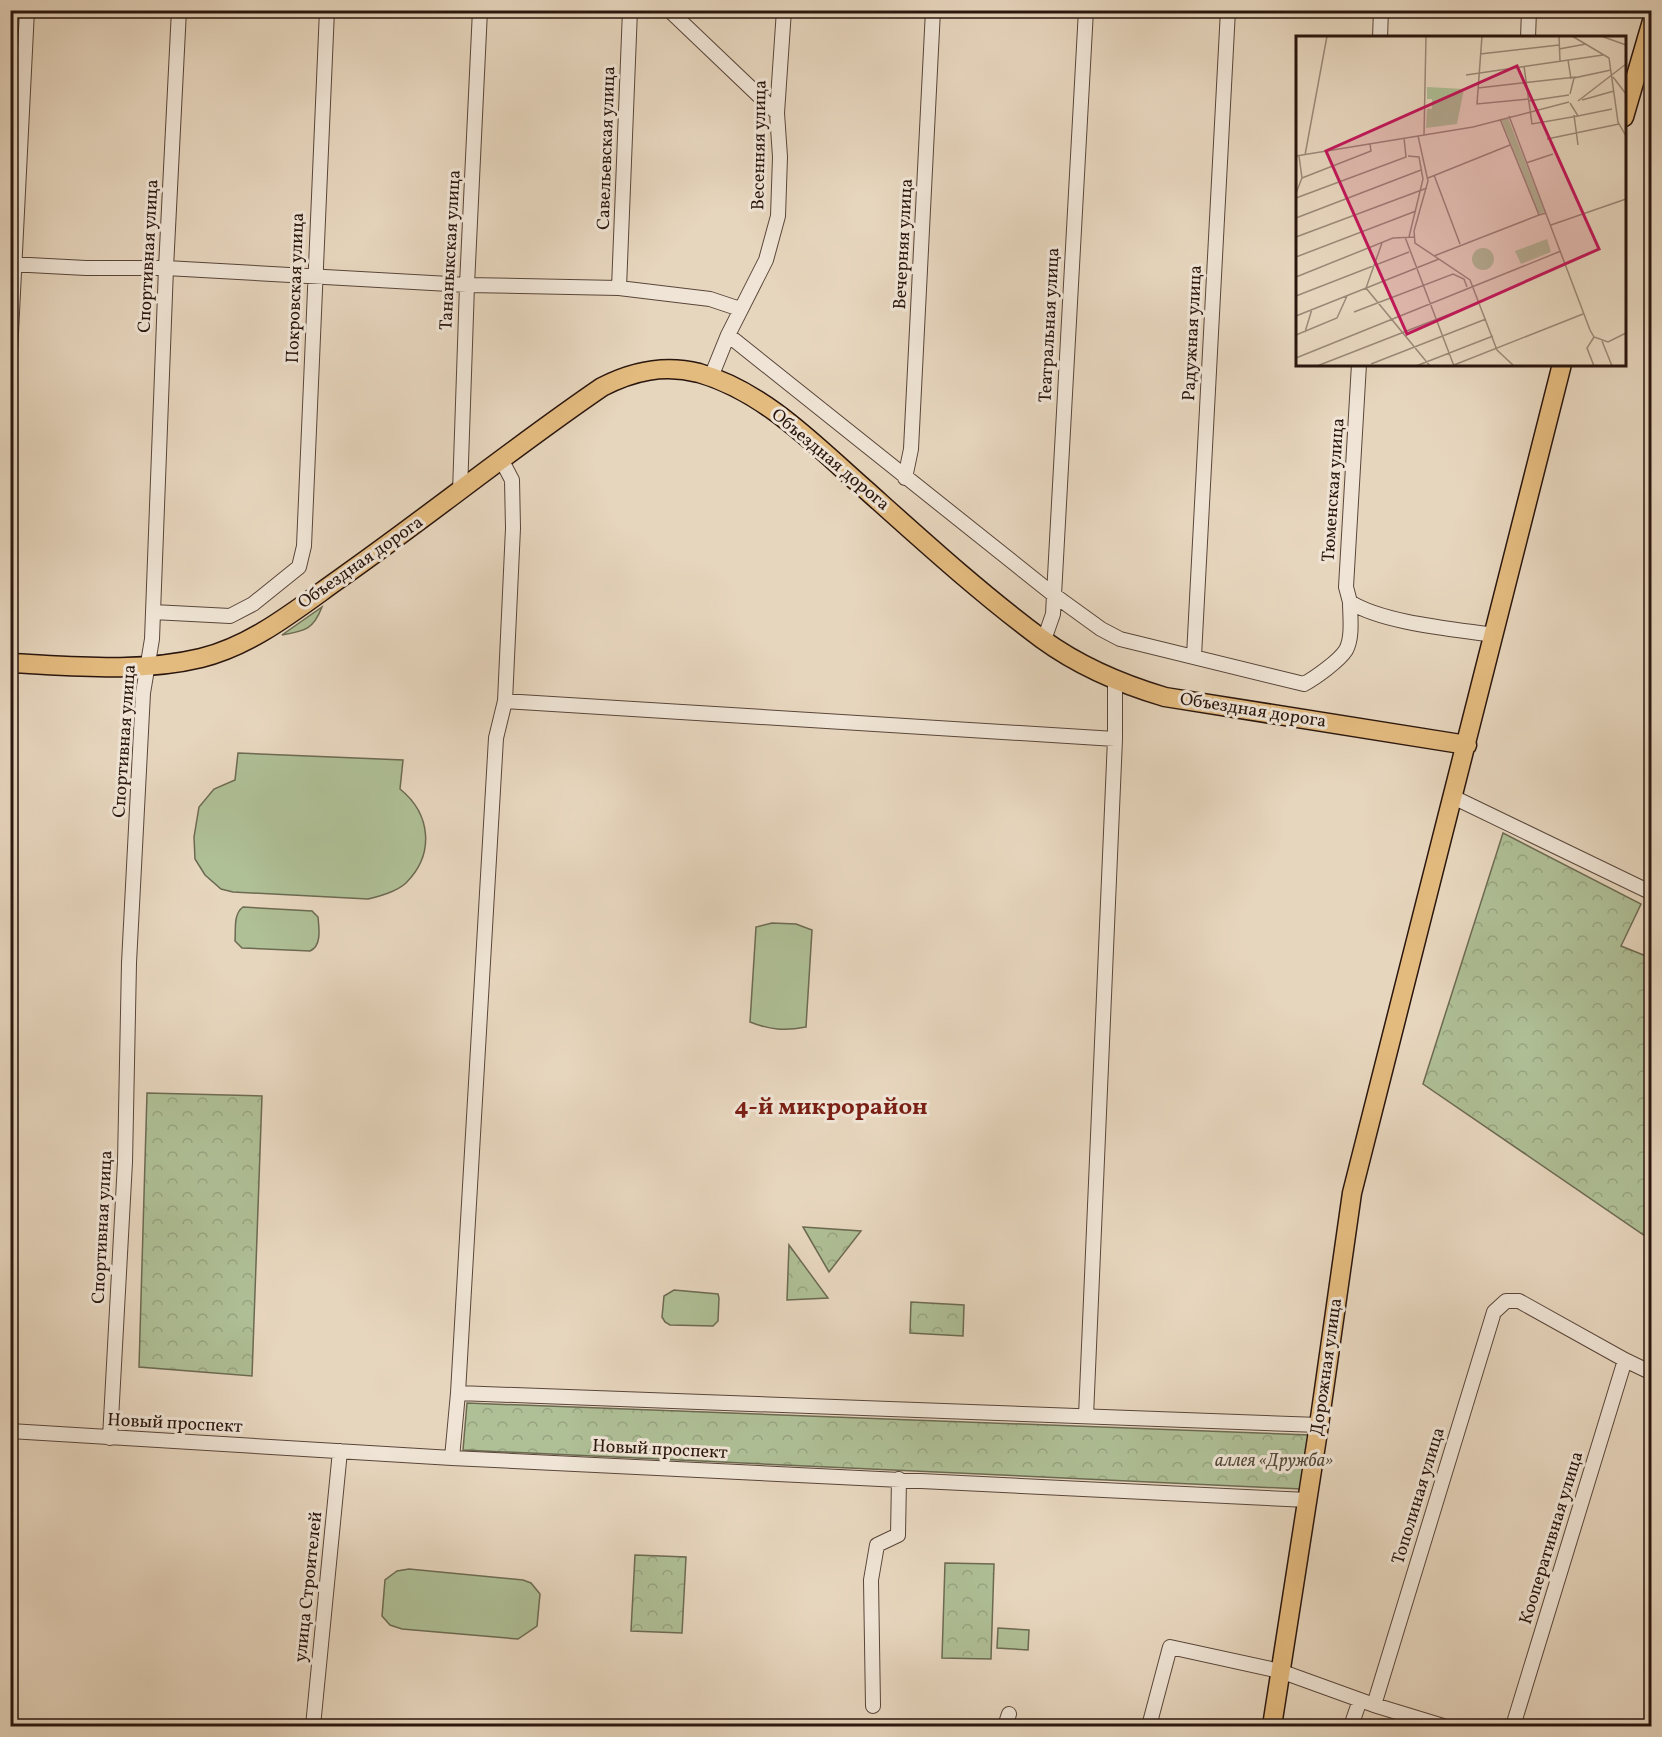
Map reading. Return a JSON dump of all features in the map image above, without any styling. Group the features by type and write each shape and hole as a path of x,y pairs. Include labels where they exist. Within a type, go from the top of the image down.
{"main road":[{"path":"1626,103 1629,83 1652,21"},
{"name":"Дорожная улица","path":"1272,1726 1308,1500 1352,1194 1561,366"},
{"name":"Объездная дорога","path":"10,663 147,667 201,658 219,652 261,632 396,539 602,387 620,377 667,368 711,377 757,399 806,435 881,504 1044,640 1091,669 1157,694 1198,703 1467,745"}],"street":[{"path":"10,353 27,10"},
{"name":"Спортивная улица","path":"110,1438 125,1162 129,955 143,693 153,612 166,268 179,10"},
{"name":"Покровская улица","path":"153,612 230,616 253,604 299,567 304,546 327,10"},
{"name":"Тананыкская улица","path":"460,492 466,285 480,10"},
{"name":"Савельевская улица","path":"619,288 630,10"},
{"path":"669,10 777,113"},
{"name":"Весенняя улица","path":"711,377 740,309 766,260 778,216 780,157 777,113 784,10"},
{"name":"Вечерняя улица","path":"905,478 911,449 924,226 933,10"},
{"name":"Театральная улица","path":"1044,640 1049,628 1054,595 1086,10"},
{"name":"Радужная улица","path":"1194,656 1228,10"},
{"path":"1380,36 1381,10"},
{"path":"1528,36 1529,10"},
{"path":"13,264 86,268 166,268 466,285 619,288 710,299 740,309"},
{"path":"728,335 905,478 1101,629 1120,639 1194,656"},
{"name":"Тюменская улица","path":"1194,656 1304,684 1319,676 1346,651 1350,632 1350,602 1346,587 1359,366"},
{"path":"452,1458 458,1393 496,738 505,701 513,494 512,480 502,461"},
{"path":"1350,602 1363,610 1385,616 1494,635"},
{"path":"1086,1416 1115,739 1115,680"},
{"path":"505,701 1115,739"},
{"path":"1453,797 1652,893"},
{"name":"Тополиная улица","path":"1374,1705 1494,1312 1506,1301 1519,1301 1624,1360"},
{"path":"1624,1360 1652,1373"},
{"name":"Кооперативная улица","path":"1513,1726 1624,1360"},
{"path":"458,1393 1319,1425"},
{"name":"Новый проспект","path":"10,1431 452,1458 1308,1500"},
{"name":"улица Строителей","path":"313,1726 340,1452"},
{"path":"873,1706 871,1580 877,1545 898,1535 898,1479"},
{"path":"1149,1726 1170,1647 1280,1671 1374,1705 1443,1726"},
{"path":"1351,1726 1360,1700"}],"green space":[{"path":"322,607 315,621 307,628 282,635"},
{"path":"238,753 403,760 400,789 418,810 426,834 422,860 415,872 398,889 368,899 233,892 221,889 205,875 195,859 194,837 199,807 214,789 235,780"},
{"path":"1503,833 1641,904 1621,946 1651,958 1651,1240 1423,1084"},
{"path":"243,907 312,911 318,917 319,936 314,949 310,951 242,948 235,941 235,927 236,918"},
{"path":"772,923 796,924 812,930 806,1027 778,1029 750,1022 756,927"},
{"path":"147,1093 262,1096 252,1376 139,1367"},
{"path":"803,1227 861,1231 829,1272"},
{"path":"789,1245 828,1298 787,1300"},
{"path":"674,1290 718,1294 718,1321 713,1326 670,1325 665,1322 662,1317 664,1296"},
{"path":"911,1302 964,1305 963,1336 910,1333"},
{"name":"аллея «Дружба»","path":"467,1403 1309,1435 1301,1489 463,1450"},
{"path":"635,1555 686,1557 682,1633 631,1631"},
{"path":"945,1563 994,1564 991,1659 942,1658"},
{"path":"409,1569 523,1580 531,1583 540,1594 537,1626 518,1639 402,1629 390,1625 382,1616 385,1580 397,1571"},
{"path":"998,1628 1029,1630 1028,1650 997,1648"}],"district":[{"name":"4-й микрорайон","path":"831,1108"}]}
